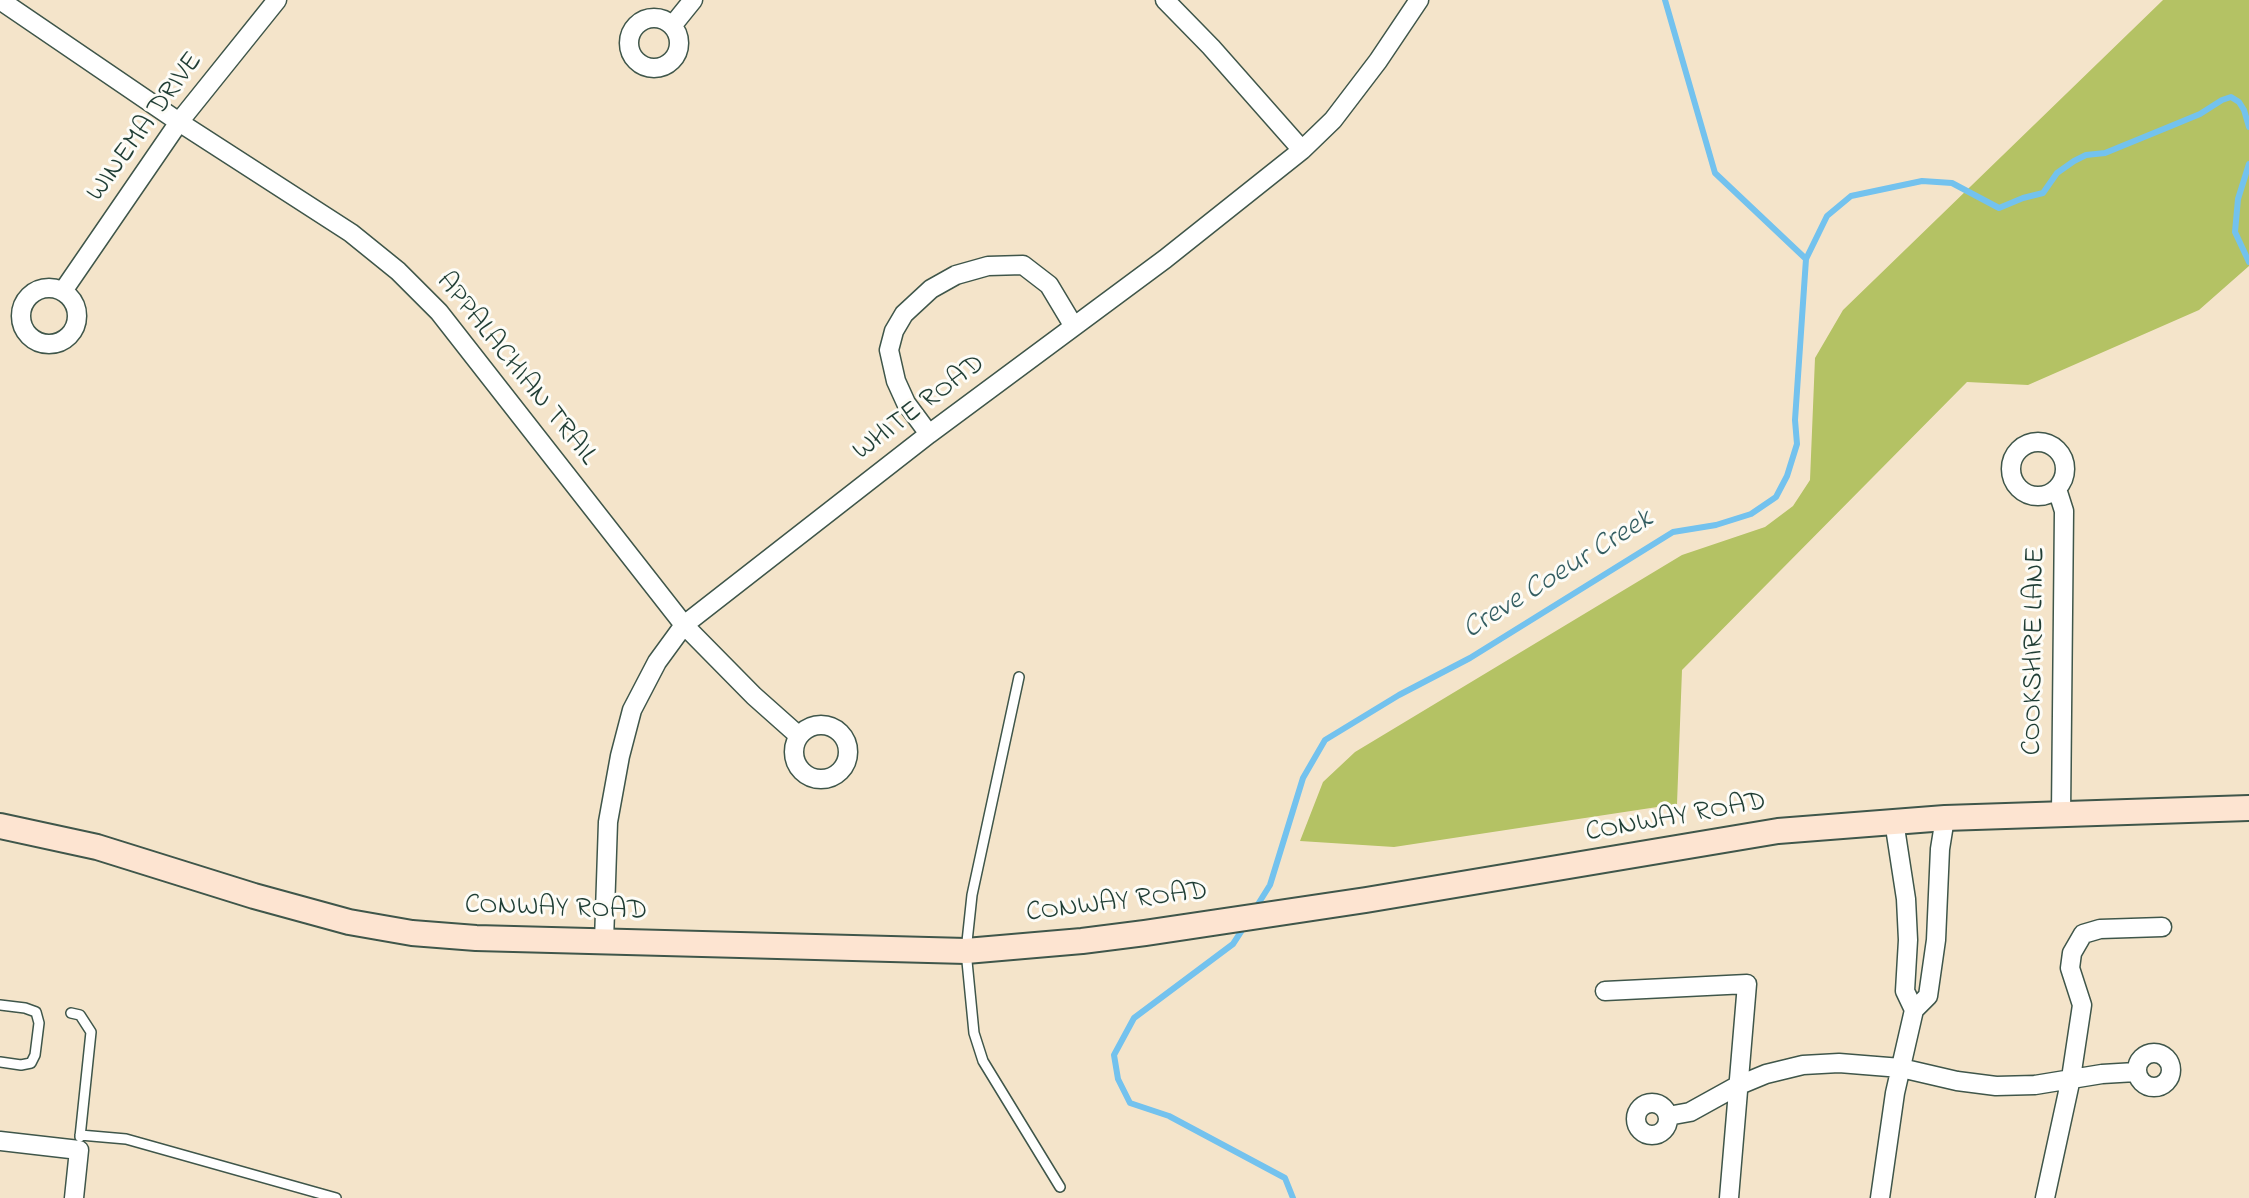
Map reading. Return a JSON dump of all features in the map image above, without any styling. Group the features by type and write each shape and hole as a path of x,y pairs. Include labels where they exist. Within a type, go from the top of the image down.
{"street":[{"name":"APPALACHIAN TRAIL","path":"0,0 179,122 351,233 398,271 439,312 684,625 754,696 799,736"},
{"name":"WINEMA DRIVE","path":"63,291 179,122 277,0"},
{"path":"672,26 693,0"},
{"path":"1165,0 1211,47 1302,150"},
{"name":"WHITE ROAD","path":"604,941 608,822 620,756 632,710 657,662 684,625 929,434 1165,258 1302,150 1333,120 1378,61 1419,0"},
{"path":"929,434 906,403 889,350 894,331 904,314 931,289 956,275 988,266 1023,265 1049,285 1073,325"},
{"name":"COOKSHIRE LANE","path":"2057,489 2064,511 2061,814"},
{"name":"CONWAY ROAD","path":"0,826 97,847 254,896 349,922 412,933 476,938 966,951 1145,933 1366,900 1778,831 1945,818 2249,808"},
{"path":"1880,1198 1901,1068 1914,1010 1928,996 1936,940 1940,849 1945,818"},
{"path":"1895,821 1906,899 1908,940 1905,991 1914,1010"},
{"path":"2045,1198 2071,1078 2082,1005 2070,968 2072,953 2082,934 2100,929 2162,927"},
{"path":"1605,991 1747,984 1729,1198"},
{"path":"1668,1116 1690,1112 1737,1086 1766,1074 1803,1065 1839,1063 1901,1068 1957,1081 1996,1086 2035,1086 2071,1078 2136,1072"},
{"path":"0,1141 79,1142 74,1198"}],"lane":[{"path":"1018,677 972,895 966,951 974,1033 983,1061 1060,1187"},
{"path":"0,1005 36,1012 38,1023 35,1055 31,1063 20,1065 0,1062"},
{"path":"71,1013 80,1015 91,1032 79,1142 126,1139 335,1198"}],"green space":[{"path":"2163,0 2249,0 2249,266 2199,310 2028,385 1967,382 1682,670 1677,804 1394,847 1300,841 1323,782 1355,752 1682,555 1765,527 1793,506 1810,480 1815,358 1843,310"}],"waterway":[{"path":"1665,0 1715,173 1806,259"},
{"name":"Creve Coeur Creek","path":"1255,909 1270,885 1303,778 1325,740 1399,695 1470,658 1673,532 1716,525 1751,514 1776,497 1787,476 1797,444 1795,420 1806,259 1827,216 1851,196 1922,181 1952,183 1999,208 2043,193 2057,173 2086,155 2105,153 2200,114 2231,97 2239,102 2244,110 2249,127"},
{"name":"Creve Coeur Creek","path":"2249,164 2238,199 2235,232 2249,262"},
{"name":"Creve Coeur Creek","path":"1246,924 1233,944 1134,1018 1114,1055 1118,1079 1130,1103 1169,1116 1285,1178 1293,1198"}]}
